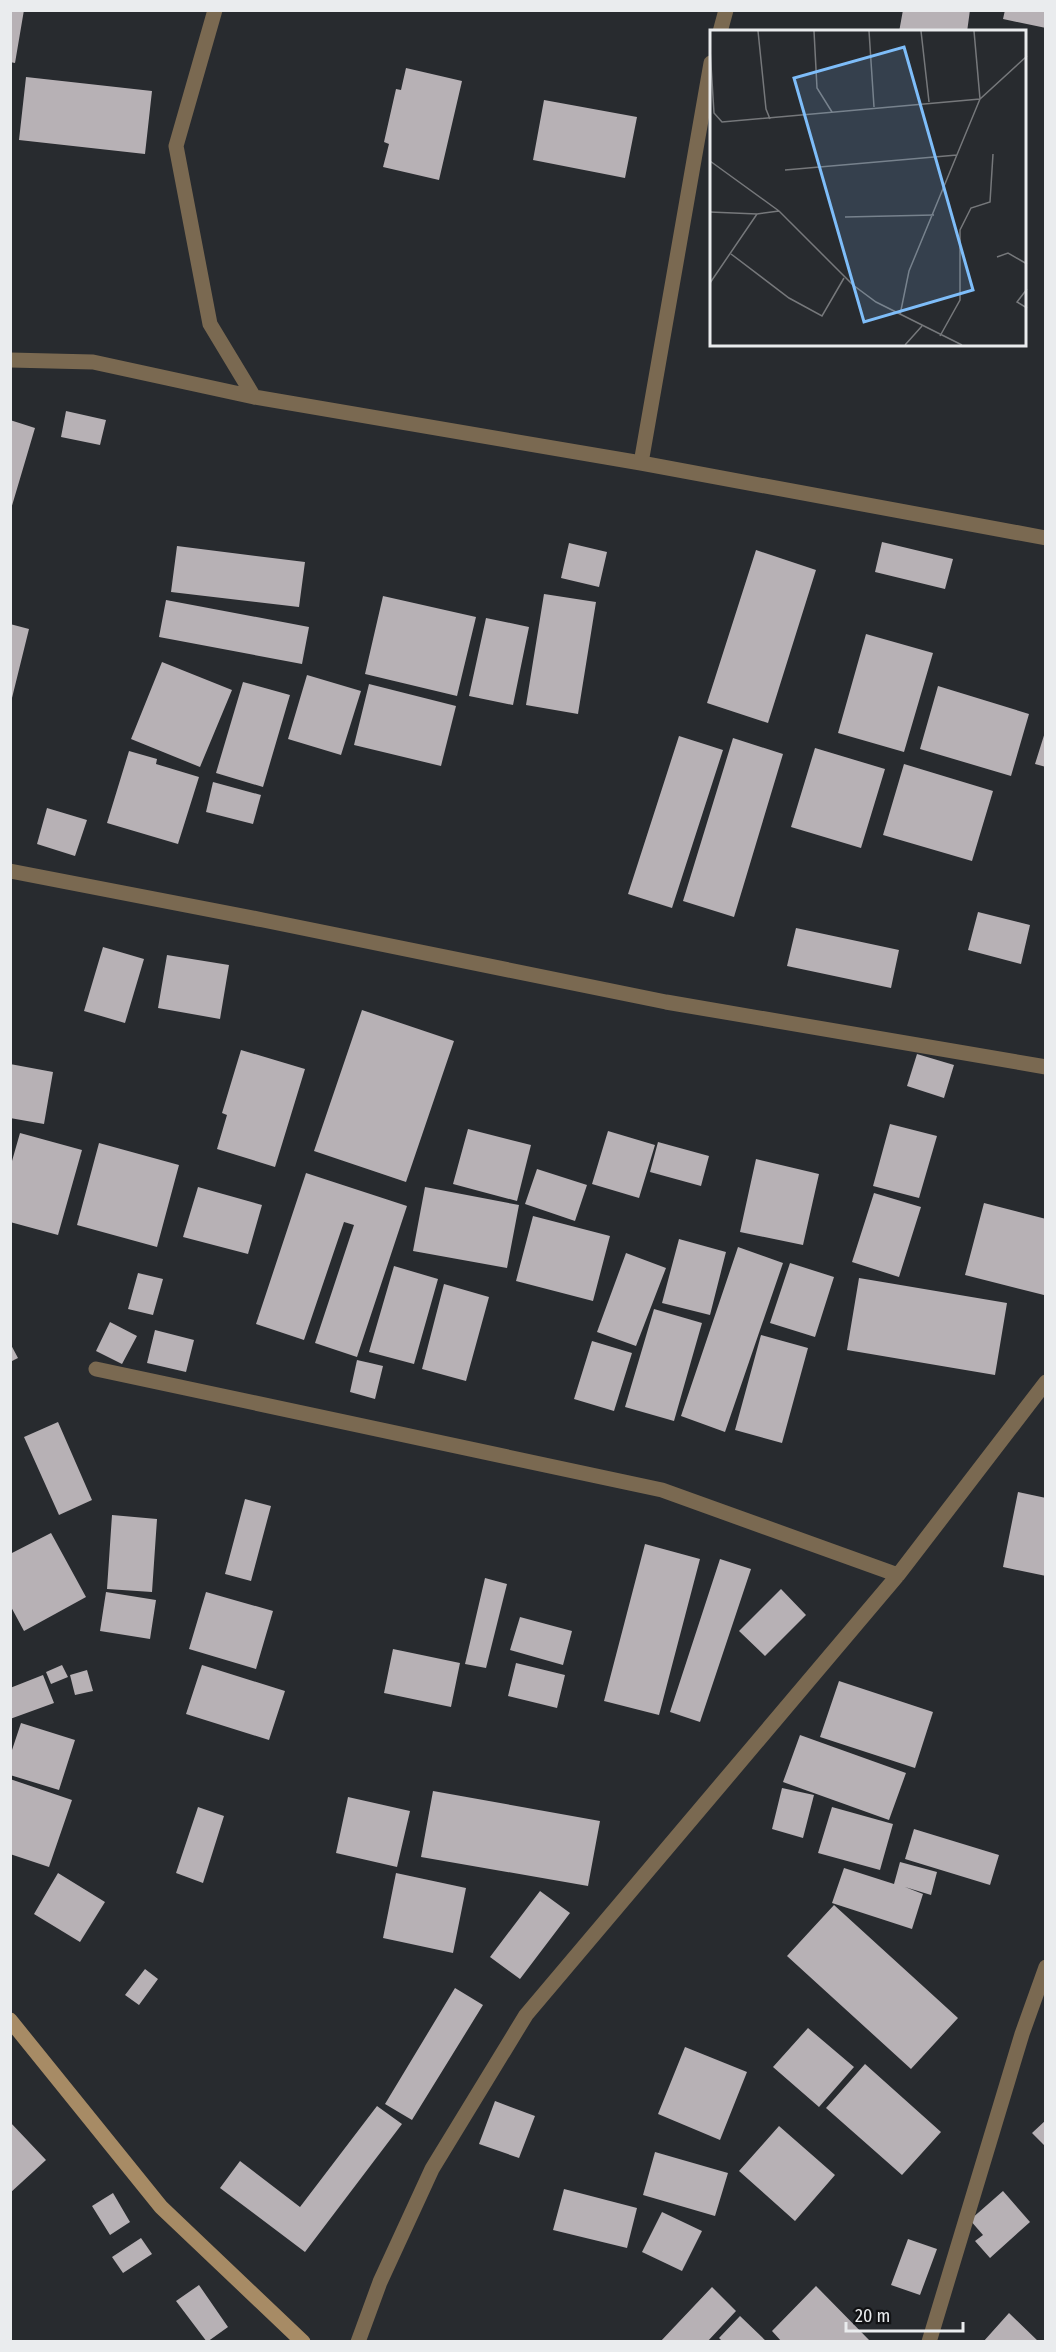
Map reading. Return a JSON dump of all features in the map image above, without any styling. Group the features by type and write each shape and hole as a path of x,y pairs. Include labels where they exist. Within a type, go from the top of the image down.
{"street":[{"path":"215,10 176,146 210,324 254,397"},
{"path":"721,30 726,10"},
{"path":"642,464 710,69"},
{"path":"10,360 93,362 254,397 642,464 1046,538"},
{"path":"10,871 666,1002 1046,1067"},
{"path":"96,1368 662,1490 898,1575"},
{"path":"358,2342 380,2282 432,2169 526,2015 898,1575 1046,1382"},
{"path":"929,2342 964,2223 1046,1967"},
{"path":"10,2020 161,2207 303,2342"}],"building":[{"path":"10,10 24,10 15,63 10,62"},
{"path":"903,10 970,10 967,30 899,30"},
{"path":"1005,10 1046,10 1046,28 1003,19"},
{"path":"406,68 462,81 439,180 383,167 389,144 384,142 396,89 401,90"},
{"path":"26,77 152,91 145,154 19,140"},
{"path":"544,100 637,117 625,178 533,160"},
{"path":"66,411 106,420 100,445 61,437"},
{"path":"10,420 35,428 11,509 10,509"},
{"path":"882,542 953,559 945,589 875,572"},
{"path":"569,543 607,552 599,587 561,578"},
{"path":"177,546 305,562 299,607 171,592"},
{"path":"756,550 816,570 768,723 707,703"},
{"path":"544,594 596,602 578,714 526,705"},
{"path":"383,596 476,617 457,696 365,674"},
{"path":"166,600 309,627 302,664 159,637"},
{"path":"486,618 529,627 513,705 469,696"},
{"path":"10,624 29,629 11,702 10,702"},
{"path":"866,634 933,653 904,752 838,733"},
{"path":"162,662 232,690 200,767 131,739"},
{"path":"307,675 361,691 341,755 288,739"},
{"path":"243,682 290,695 263,787 216,773"},
{"path":"369,684 456,706 441,766 354,745"},
{"path":"938,686 1029,714 1011,776 920,749"},
{"path":"1046,729 1046,767 1035,764"},
{"path":"679,736 723,750 672,908 628,894"},
{"path":"733,738 783,754 734,917 683,901"},
{"path":"815,748 885,769 861,848 791,827"},
{"path":"129,751 157,759 156,764 199,777 178,844 107,823"},
{"path":"904,764 993,791 972,861 883,835"},
{"path":"213,782 261,795 253,824 206,812"},
{"path":"47,808 87,820 75,856 37,844"},
{"path":"978,912 1030,925 1021,964 968,950"},
{"path":"796,928 899,950 891,988 787,966"},
{"path":"103,947 144,959 125,1023 84,1011"},
{"path":"167,955 229,965 220,1019 158,1008"},
{"path":"362,1010 454,1041 406,1182 314,1151"},
{"path":"241,1050 305,1069 275,1167 217,1149 227,1115 222,1113"},
{"path":"917,1054 954,1065 944,1098 907,1086"},
{"path":"10,1064 53,1072 44,1124 10,1118"},
{"path":"890,1124 937,1136 919,1198 873,1186"},
{"path":"468,1129 531,1145 517,1201 453,1184"},
{"path":"608,1131 655,1145 639,1198 592,1184"},
{"path":"20,1133 82,1150 58,1235 10,1222 10,1168"},
{"path":"658,1142 709,1156 701,1186 650,1172"},
{"path":"99,1143 179,1165 157,1247 77,1225"},
{"path":"756,1159 819,1174 803,1245 740,1232"},
{"path":"537,1169 587,1185 575,1221 525,1204"},
{"path":"306,1173 407,1206 357,1357 315,1343 354,1225 344,1222 304,1340 256,1324"},
{"path":"198,1187 262,1205 248,1254 183,1237"},
{"path":"425,1187 519,1205 507,1268 413,1251"},
{"path":"874,1193 921,1207 899,1277 852,1262"},
{"path":"984,1203 1046,1219 1046,1289 1044,1295 965,1275"},
{"path":"533,1216 610,1236 593,1301 516,1281"},
{"path":"679,1239 726,1252 710,1315 662,1303"},
{"path":"738,1247 783,1263 725,1432 681,1416"},
{"path":"626,1253 666,1268 636,1346 597,1332"},
{"path":"790,1263 834,1277 815,1337 770,1323"},
{"path":"394,1266 438,1279 414,1364 369,1352"},
{"path":"138,1273 163,1279 153,1315 128,1309"},
{"path":"859,1278 1007,1303 995,1375 847,1350"},
{"path":"444,1284 489,1297 466,1381 422,1369"},
{"path":"654,1309 702,1323 674,1421 625,1407"},
{"path":"110,1322 137,1336 122,1364 96,1351"},
{"path":"155,1330 194,1340 186,1372 147,1363"},
{"path":"761,1335 808,1348 782,1443 735,1430"},
{"path":"592,1341 632,1353 614,1411 574,1399"},
{"path":"10,1343 18,1358 10,1362"},
{"path":"357,1360 383,1366 375,1399 350,1392"},
{"path":"58,1422 92,1500 59,1515 24,1437"},
{"path":"1018,1492 1046,1498 1046,1576 1003,1567"},
{"path":"245,1499 271,1506 251,1581 225,1574"},
{"path":"112,1515 157,1519 152,1592 107,1589"},
{"path":"51,1533 86,1597 24,1631 10,1605 10,1554"},
{"path":"645,1544 700,1559 659,1715 604,1701"},
{"path":"720,1559 751,1569 700,1722 670,1712"},
{"path":"485,1578 507,1584 486,1668 465,1664"},
{"path":"781,1589 806,1615 765,1656 739,1631"},
{"path":"106,1592 156,1600 150,1639 100,1631"},
{"path":"206,1592 273,1611 256,1669 189,1649"},
{"path":"520,1617 572,1631 563,1665 510,1650"},
{"path":"393,1649 460,1663 451,1707 384,1693"},
{"path":"516,1663 565,1675 557,1708 508,1696"},
{"path":"62,1665 68,1677 51,1684 46,1672"},
{"path":"202,1665 285,1691 269,1740 186,1714"},
{"path":"87,1670 93,1691 75,1695 70,1675"},
{"path":"43,1675 54,1703 10,1719 10,1688"},
{"path":"839,1681 933,1712 915,1768 820,1737"},
{"path":"21,1723 75,1740 59,1790 10,1775 10,1756"},
{"path":"800,1735 906,1773 889,1820 783,1782"},
{"path":"10,1779 72,1800 49,1867 10,1854"},
{"path":"782,1788 814,1795 803,1838 772,1829"},
{"path":"433,1791 600,1821 588,1886 421,1857"},
{"path":"348,1797 410,1811 397,1867 336,1853"},
{"path":"198,1807 224,1816 203,1883 176,1873"},
{"path":"832,1807 893,1824 880,1870 818,1853"},
{"path":"914,1829 999,1855 990,1885 905,1859"},
{"path":"900,1862 937,1872 931,1895 905,1887 923,1894 912,1929 832,1903 844,1868 894,1884"},
{"path":"58,1873 105,1902 80,1942 34,1914"},
{"path":"396,1873 466,1888 453,1953 383,1938"},
{"path":"540,1891 570,1913 520,1979 490,1957"},
{"path":"834,1905 958,2018 911,2069 787,1956"},
{"path":"145,1969 158,1979 139,2005 125,1995"},
{"path":"455,1988 483,2005 412,2120 385,2104"},
{"path":"808,2028 854,2067 819,2107 773,2067"},
{"path":"685,2047 747,2072 720,2140 658,2114"},
{"path":"865,2064 941,2132 902,2175 826,2108"},
{"path":"495,2101 535,2116 519,2158 479,2144"},
{"path":"377,2106 402,2124 305,2252 220,2188 240,2161 300,2207"},
{"path":"1046,2120 1046,2147 1032,2133"},
{"path":"10,2122 46,2160 10,2193"},
{"path":"779,2126 835,2175 795,2221 739,2171"},
{"path":"655,2152 728,2173 715,2216 643,2195"},
{"path":"564,2189 637,2208 627,2248 553,2230"},
{"path":"1003,2191 1030,2222 990,2258 975,2241 983,2235 970,2220"},
{"path":"113,2193 130,2222 110,2235 92,2206"},
{"path":"662,2212 702,2231 682,2271 642,2252"},
{"path":"141,2238 152,2254 123,2273 112,2257"},
{"path":"908,2239 937,2249 920,2295 891,2285"},
{"path":"199,2285 228,2327 207,2342 176,2301"},
{"path":"816,2286 871,2342 782,2342 772,2331"},
{"path":"712,2287 736,2311 707,2342 660,2342"},
{"path":"1009,2313 1039,2342 983,2342"},
{"path":"740,2316 767,2342 723,2342 719,2338"}]}
